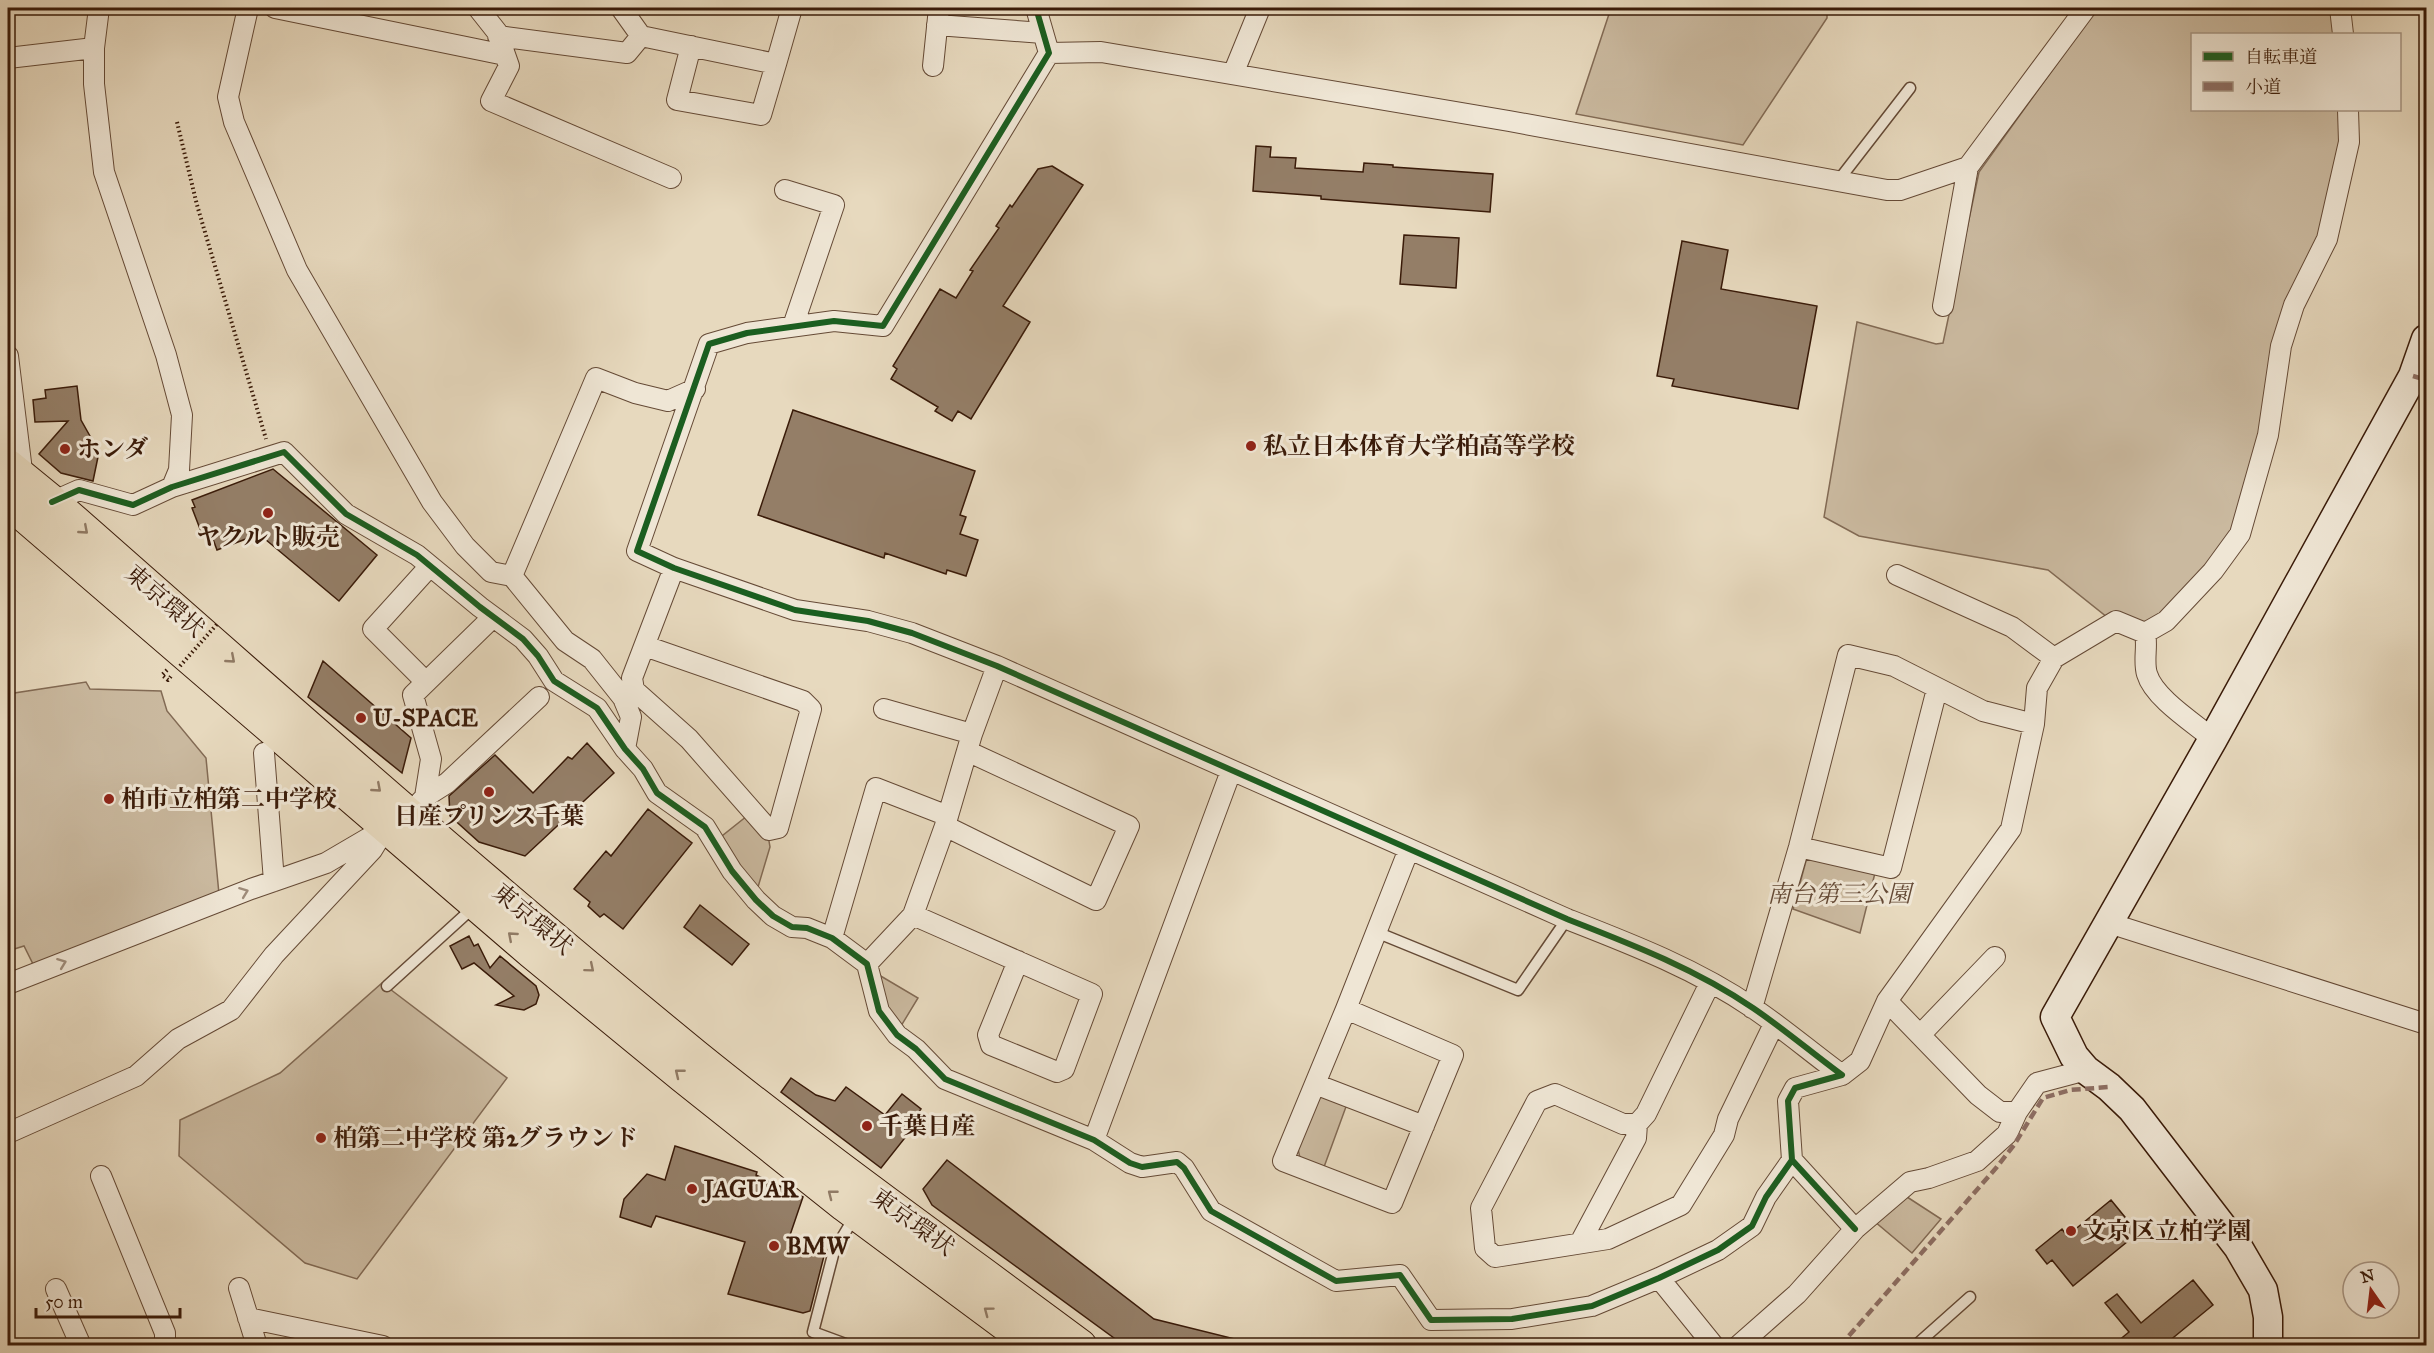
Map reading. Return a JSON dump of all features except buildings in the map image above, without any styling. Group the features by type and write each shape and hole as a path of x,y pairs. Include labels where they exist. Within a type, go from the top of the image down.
{"highway":[{"name":"東京環状","path":"13,482 52,502 407,813 541,960 857,1214 1035,1346"},
{"name":"東京環状","path":"13,482 697,1057 863,1185 1080,1346"}],"street":[{"path":"99,8 94,48 94,84 104,172 166,355 182,415 179,470 172,487"},
{"path":"248,8 228,97 234,122 297,270 432,502 465,546 491,572 512,576 565,641 592,659 623,698 631,717 625,749"},
{"path":"275,8 505,55"},
{"path":"478,8 498,36 509,66 491,101 671,178"},
{"path":"621,8 641,36 776,64"},
{"path":"691,46 677,100 761,115 792,8"},
{"path":"1036,8 1049,53 883,326 834,321 747,333 709,344 637,551 674,568 795,610 868,621 912,633 997,666 1567,919 1636,946 1710,983 1752,1008 1842,1075"},
{"path":"1233,74 1260,8"},
{"path":"1943,306 1968,167 2086,8"},
{"path":"2340,8 2343,33"},
{"path":"933,66 938,16 1043,33"},
{"path":"498,36 627,53 641,36"},
{"path":"8,58 94,48"},
{"path":"1049,53 1101,52 1887,190 1900,189 1968,167"},
{"path":"2145,633 2166,621 2213,571 2240,534 2268,435 2281,346 2294,305 2327,239 2349,142 2348,111"},
{"path":"785,190 834,205 794,326"},
{"path":"2268,1346 2268,1317 2263,1290 2238,1246 2132,1109 2109,1087 2086,1070 2074,1056 2055,1017 2213,739 2413,376 2427,339"},
{"path":"8,356 13,482"},
{"path":"512,576 596,378 635,393 668,401 695,389"},
{"path":"52,502 79,490 133,505 172,487 284,452 346,514 417,555 523,639 538,656 554,681 597,708 625,749 644,769 657,793 705,827 732,871 773,916 792,927 807,928 832,938 867,963 879,1011 897,1035 916,1049 945,1079 1094,1140 1130,1163 1142,1167 1176,1162 1184,1168 1211,1212 1336,1281 1400,1275 1431,1320 1512,1318 1592,1306 1659,1278 1719,1250 1752,1226 1766,1197 1792,1160"},
{"path":"426,682 373,629 430,566"},
{"path":"645,646 803,701 811,710 778,828 769,830 689,739 634,690 632,678 674,568"},
{"path":"1897,575 2012,627 2054,658"},
{"path":"8,1133 136,1076 178,1039 231,1010 274,955 407,813 431,759 413,695 493,617"},
{"path":"1854,1229 1792,1160 1788,1101 1795,1088 1842,1075 1860,1061 1887,1001 2011,829 2034,724 2037,688 2054,658 2116,621 2145,633"},
{"path":"2145,633 2148,644 2147,674 2157,692 2213,739"},
{"path":"1752,1008 1799,847 1848,655 1894,666 1983,711 2034,724"},
{"path":"867,963 913,915 997,666"},
{"path":"1799,847 1891,868 1937,689"},
{"path":"8,984 326,863 407,813 447,783 539,697"},
{"path":"832,938 876,788 946,821 1096,900 1129,826 970,742 884,709"},
{"path":"264,753 274,881"},
{"path":"1094,1140 1231,771"},
{"path":"1346,1009 1453,1055 1392,1203 1283,1161 1409,849"},
{"path":"913,915 1018,961 1092,994 1064,1068 1057,1072 991,1045 988,1035 1018,961"},
{"path":"2109,923 2427,1023"},
{"path":"1920,1035 1995,957"},
{"path":"1580,1243 1636,1138 1637,1124 1646,1114 1710,983"},
{"path":"1887,1001 1977,1095 2000,1112 2017,1112"},
{"path":"1637,1124 1623,1124 1555,1094 1537,1101 1481,1208 1485,1248 1495,1257 1608,1239 1681,1205 1724,1135 1728,1119 1774,1024"},
{"path":"1738,1346 1797,1294 1854,1229 1910,1182 1929,1178 1977,1161 2007,1134 2017,1112 2037,1083 2086,1070"},
{"path":"1315,1084 1424,1126"},
{"path":"100,1176 165,1333 165,1346"},
{"path":"1659,1278 1714,1346"},
{"path":"239,1288 257,1346"},
{"path":"56,1289 81,1346"},
{"path":"248,1318 383,1346"}],"lane":[{"path":"1838,181 1910,88"},
{"path":"387,987 465,915"},
{"path":"1376,932 1518,990 1567,919"},
{"path":"851,1346 813,1332 834,1251 857,1214"},
{"path":"1915,1346 1970,1297"}],"path":[{"path":"177,122 197,205 270,456"},
{"path":"180,666 218,623"}],"green space":[{"path":"1611,8 1827,8 1827,18 1743,145 1576,114"},
{"path":"2097,8 2334,8 2337,33 2191,33 2191,111 2341,111 2341,140 2323,236 2237,530 2158,617 2142,624 2107,617 2048,570 1859,536 1824,517 1857,322 1936,344 1943,343 1979,172"},
{"name":"柏市立柏第二中学校","path":"86,682 90,689 161,691 167,711 206,758 219,894 34,966 24,946 8,951 8,694"},
{"path":"747,816 769,841 770,847 758,887 740,867 722,836"},
{"name":"南台第三公園","path":"1812,857 1875,873 1860,933 1793,909 1806,861"},
{"path":"879,975 918,998 901,1026 887,1009"},
{"name":"柏第二中学校 第2グラウンド","path":"382,983 507,1078 357,1279 305,1263 179,1156 180,1120 280,1073"},
{"path":"1326,1096 1347,1104 1324,1167 1300,1158 1298,1149 1318,1098"},
{"path":"1904,1195 1941,1219 1912,1253 1874,1221"}],"marked path":[{"path":"2413,376 2426,380"},
{"path":"1840,1346 1996,1168 2014,1145 2043,1098 2070,1090 2109,1087"}],"cycle path":[{"path":"1036,8 1049,53 883,326 834,321 747,333 709,344 637,551 674,568 795,610 868,621 912,633 997,666 1567,919 1663,958 1709,981 1764,1016 1842,1075 1795,1088 1788,1101 1792,1160 1855,1229"},
{"path":"52,502 79,490 133,505 172,487 284,452 346,514 417,555 523,639 538,656 554,681 597,708 625,749 643,769 657,793 705,827 732,871 773,916 792,927 807,928 832,938 867,964 879,1011 897,1035 916,1049 945,1079 1094,1140 1130,1163 1142,1167 1177,1162 1184,1168 1211,1211 1336,1281 1400,1275 1431,1320 1512,1319 1592,1306 1659,1278 1718,1250 1752,1226 1766,1197 1792,1160"}],"place":[{"name":"私立日本体育大学柏高等学校","path":"1251,446"},
{"name":"ホンダ","path":"65,449"},
{"name":"ヤクルト販売","path":"268,513"},
{"name":"U-SPACE","path":"361,718"},
{"name":"日産プリンス千葉","path":"489,792"},
{"name":"柏市立柏第二中学校","path":"109,799"},
{"name":"千葉日産","path":"867,1126"},
{"name":"柏第二中学校 第2グラウンド","path":"321,1138"},
{"name":"JAGUAR","path":"692,1189"},
{"name":"文京区立柏学園","path":"2071,1231"},
{"name":"BMW","path":"774,1246"}]}
